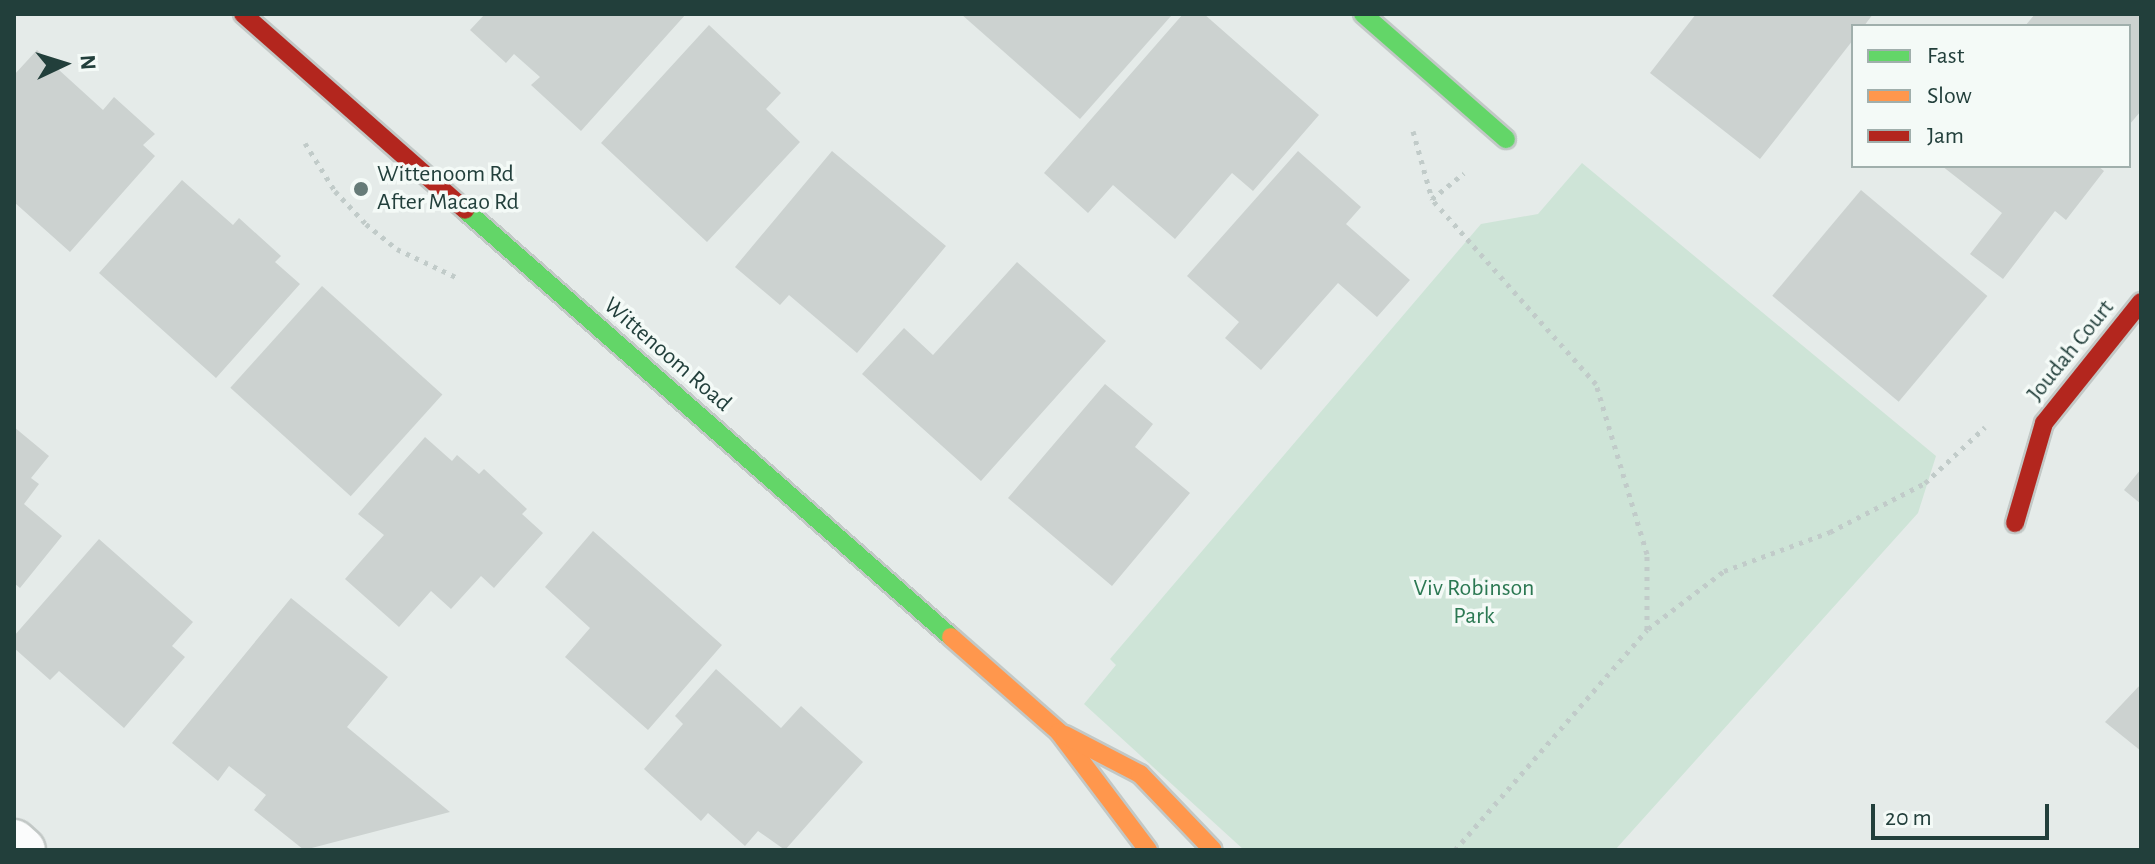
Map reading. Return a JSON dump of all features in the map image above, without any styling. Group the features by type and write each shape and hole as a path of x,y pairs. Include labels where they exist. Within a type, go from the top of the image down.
{"street":[{"name":"Wittenoom Road","path":"243,14 1059,732 1148,850"},
{"path":"1363,14 1506,139"},
{"name":"Joudah Court","path":"2015,523 2044,423 2141,302"},
{"name":"Wittenoom Road","path":"1059,732 1140,774 1213,850"},
{"path":"14,842 23,850"}],"path":[{"path":"1506,139 1432,199 1596,384 1647,554 1647,630"},
{"path":"1455,850 1647,630 1724,571 1830,532 1925,483 1957,455"}],"green space":[{"name":"Viv Robinson Park","path":"1582,163 1936,456 1918,513 1615,850 1244,850 1084,704 1116,665 1110,659 1481,224 1538,214"}],"building":[{"path":"485,14 686,14 581,131 531,85 540,77 514,54 506,63 470,30"},
{"path":"961,14 1169,14 1171,16 1080,119"},
{"path":"1183,14 1204,14 1319,115 1253,191 1232,173 1175,239 1113,185 1088,213 1044,173"},
{"path":"1696,14 1873,14 1866,24 1851,24 1851,43 1760,159 1650,73"},
{"path":"2035,14 2141,14 2141,111 2131,123 2131,24 2027,24"},
{"path":"709,25 781,93 766,109 800,142 707,242 601,143"},
{"path":"37,50 103,110 114,97 155,134 143,145 155,156 70,252 14,202 14,75"},
{"path":"832,151 946,246 857,353 789,295 780,305 735,267"},
{"path":"1298,151 1361,207 1346,224 1410,280 1377,317 1338,283 1261,370 1225,338 1239,322 1187,276"},
{"path":"1945,168 2100,168 2104,171 2066,220 2055,211 2003,279 1970,254 2002,213"},
{"path":"182,180 233,225 239,218 281,256 275,262 300,284 216,378 99,273"},
{"path":"1861,190 1987,296 1899,402 1772,296"},
{"path":"1017,262 1106,341 981,481 862,374 904,328 933,355"},
{"path":"322,286 442,394 351,496 230,388"},
{"path":"1105,384 1153,424 1135,447 1190,493 1112,586 1008,498"},
{"path":"14,427 49,456 31,478 39,484 24,504 62,536 20,588 14,583"},
{"path":"425,437 452,461 457,455 479,474 484,469 527,509 522,514 543,533 494,588 481,576 451,609 431,591 399,627 345,579 384,535 358,514"},
{"path":"2141,469 2141,504 2124,490"},
{"path":"593,531 722,645 648,730 565,657 590,628 545,587"},
{"path":"99,539 193,622 172,646 185,657 124,728 59,671 50,680 14,648 14,636"},
{"path":"291,598 388,677 347,727 450,812 304,850 254,810 266,795 229,766 218,781 172,743"},
{"path":"716,669 781,728 801,706 863,762 785,850 758,831 745,846 708,813 701,821 644,769 683,724 675,716"},
{"path":"2141,684 2141,751 2105,722"}],"traffic: fast":[{"path":"1363,14 1506,139"},
{"path":"465,210 951,637"}],"traffic: slow":[{"path":"951,637 1059,732 1148,850"},
{"path":"1065,735 1140,774 1213,850"}],"traffic: jam":[{"path":"243,14 465,210"},
{"path":"2015,523 2044,423 2141,302"}],"place":[{"name":"Wittenoom Rd After Macao Rd","path":"361,189"}]}
